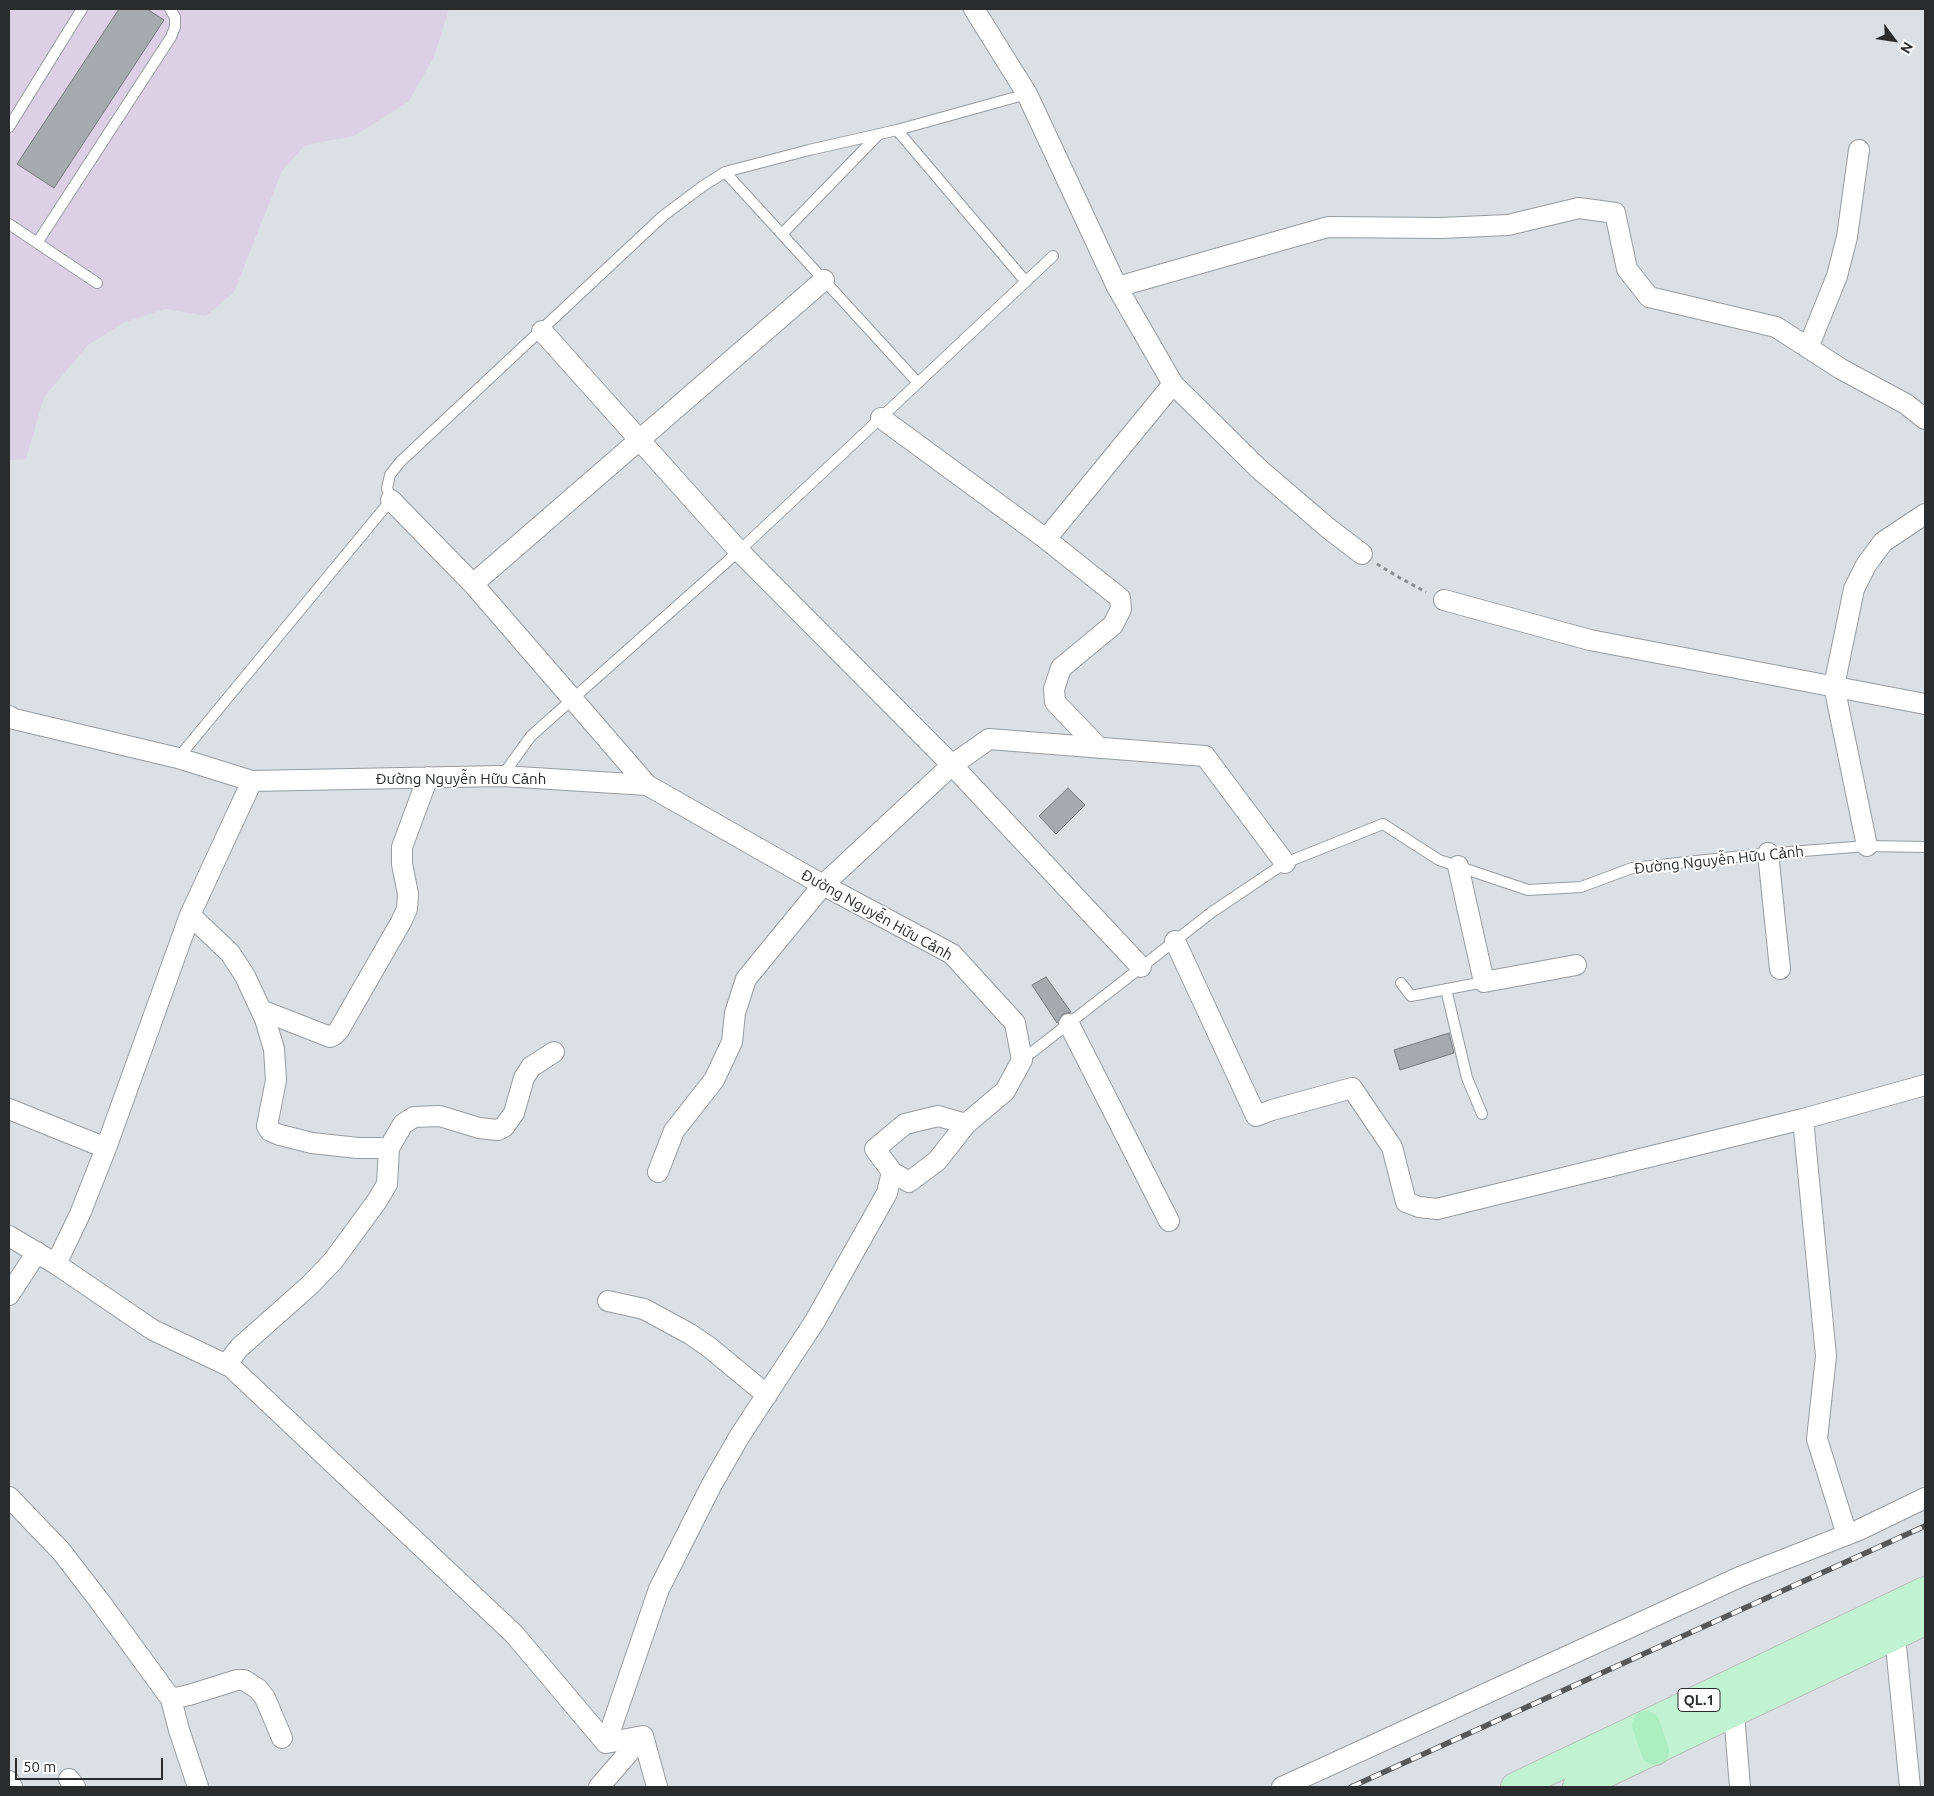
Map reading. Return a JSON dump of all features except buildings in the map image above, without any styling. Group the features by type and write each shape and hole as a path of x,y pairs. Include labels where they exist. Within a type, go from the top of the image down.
{"highway":[{"path":"1646,1726 1654,1751"}],"main road":[{"name":"QL.1","path":"1515,1787 1925,1591"},
{"name":"QL.1","path":"1584,1786 1925,1621"}],"street":[{"path":"974,9 1027,94 1117,287 1173,384 1260,469 1328,528 1362,554"},
{"path":"1808,348 1837,276 1847,237 1859,150"},
{"path":"1117,287 1328,227 1440,228 1508,225 1580,208 1615,213 1627,269 1649,297 1776,328 1841,369 1906,404 1925,419"},
{"path":"473,584 824,280"},
{"path":"542,331 638,441 739,551 952,765 1141,967"},
{"path":"1046,539 1173,384"},
{"path":"881,418 1046,539 1120,598 1121,609 1113,625 1061,668 1054,689 1055,702 1099,748"},
{"path":"391,500 473,584 647,785"},
{"path":"1867,846 1834,686 1854,589 1866,565 1882,542 1925,514"},
{"path":"1444,600 1590,640 1925,704"},
{"name":"Đường Nguyễn Hữu Cảnh","path":"10,718 178,758 252,781 502,776 647,785 823,885 952,954 1015,1024 1022,1060"},
{"path":"658,1172 674,1131 714,1080 732,1042 735,1014 746,979 823,885 952,765 989,739 1205,756 1285,863"},
{"path":"261,1010 330,1037 339,1030 407,909 408,894 402,864 402,847 428,777"},
{"path":"56,1264 80,1214 106,1148 190,915 252,781"},
{"path":"1768,853 1780,969"},
{"path":"1458,866 1484,982 1576,965"},
{"path":"190,915 230,954 245,976 261,1010 274,1049 276,1080 266,1126 270,1131 312,1143 358,1148 389,1148"},
{"path":"1175,941 1256,1116 1352,1088 1392,1147 1406,1202 1419,1207 1437,1209 1803,1119 1925,1085"},
{"path":"1069,1024 1169,1221"},
{"path":"226,1365 239,1348 304,1291 333,1261 387,1184 389,1148 403,1124 414,1117 440,1116 479,1128 498,1130 504,1126 514,1113 524,1078 531,1067 554,1052"},
{"path":"966,1124 938,1116 905,1124 875,1149 892,1172 909,1182 937,1161 966,1124 1005,1091 1022,1060"},
{"path":"9,1109 106,1148"},
{"path":"1803,1119 1826,1356 1817,1439 1847,1535"},
{"path":"606,1743 659,1590 711,1486 739,1437 816,1321 887,1193 892,1172"},
{"path":"9,1236 56,1264 154,1330 226,1365 238,1374 514,1634 606,1743"},
{"path":"9,1295 37,1252"},
{"path":"608,1301 644,1309 690,1334 767,1395"},
{"path":"9,1497 61,1551 171,1699 178,1730 198,1787"},
{"path":"1282,1787 1742,1576 1847,1535 1925,1498"},
{"path":"1895,1636 1910,1787"},
{"path":"171,1699 237,1680 244,1680 258,1689 265,1698 282,1738"},
{"path":"1734,1714 1740,1787"},
{"path":"606,1743 643,1736"},
{"path":"599,1787 643,1736"},
{"path":"643,1736 657,1787"},
{"path":"9,1781 12,1787"}],"lane":[{"path":"9,127 82,9"},
{"path":"37,243 171,38 175,27 175,17 170,9"},
{"path":"178,758 391,500 387,488 390,475 400,462 663,216 725,172 897,130 1027,94"},
{"path":"897,130 1026,282"},
{"path":"782,234 880,134"},
{"path":"725,172 918,383"},
{"path":"9,224 97,283"},
{"path":"502,776 531,736 739,551 1053,256"},
{"name":"Đường Nguyễn Hữu Cảnh","path":"1022,1060 1212,912 1285,863 1383,824 1439,860 1528,890 1581,887 1632,868 1768,853 1867,846 1925,847"},
{"path":"1401,983 1411,996 1484,982"},
{"path":"1446,989 1467,1078 1482,1114"}],"path":[{"path":"1362,554 1400,578 1444,600"}],"shaded area":[{"path":"9,9 449,9 434,57 409,101 354,136 305,145 282,171 234,292 206,316 165,309 123,323 88,345 44,397 26,459 9,460"}],"railway":[{"path":"1351,1787 1925,1526"}]}
